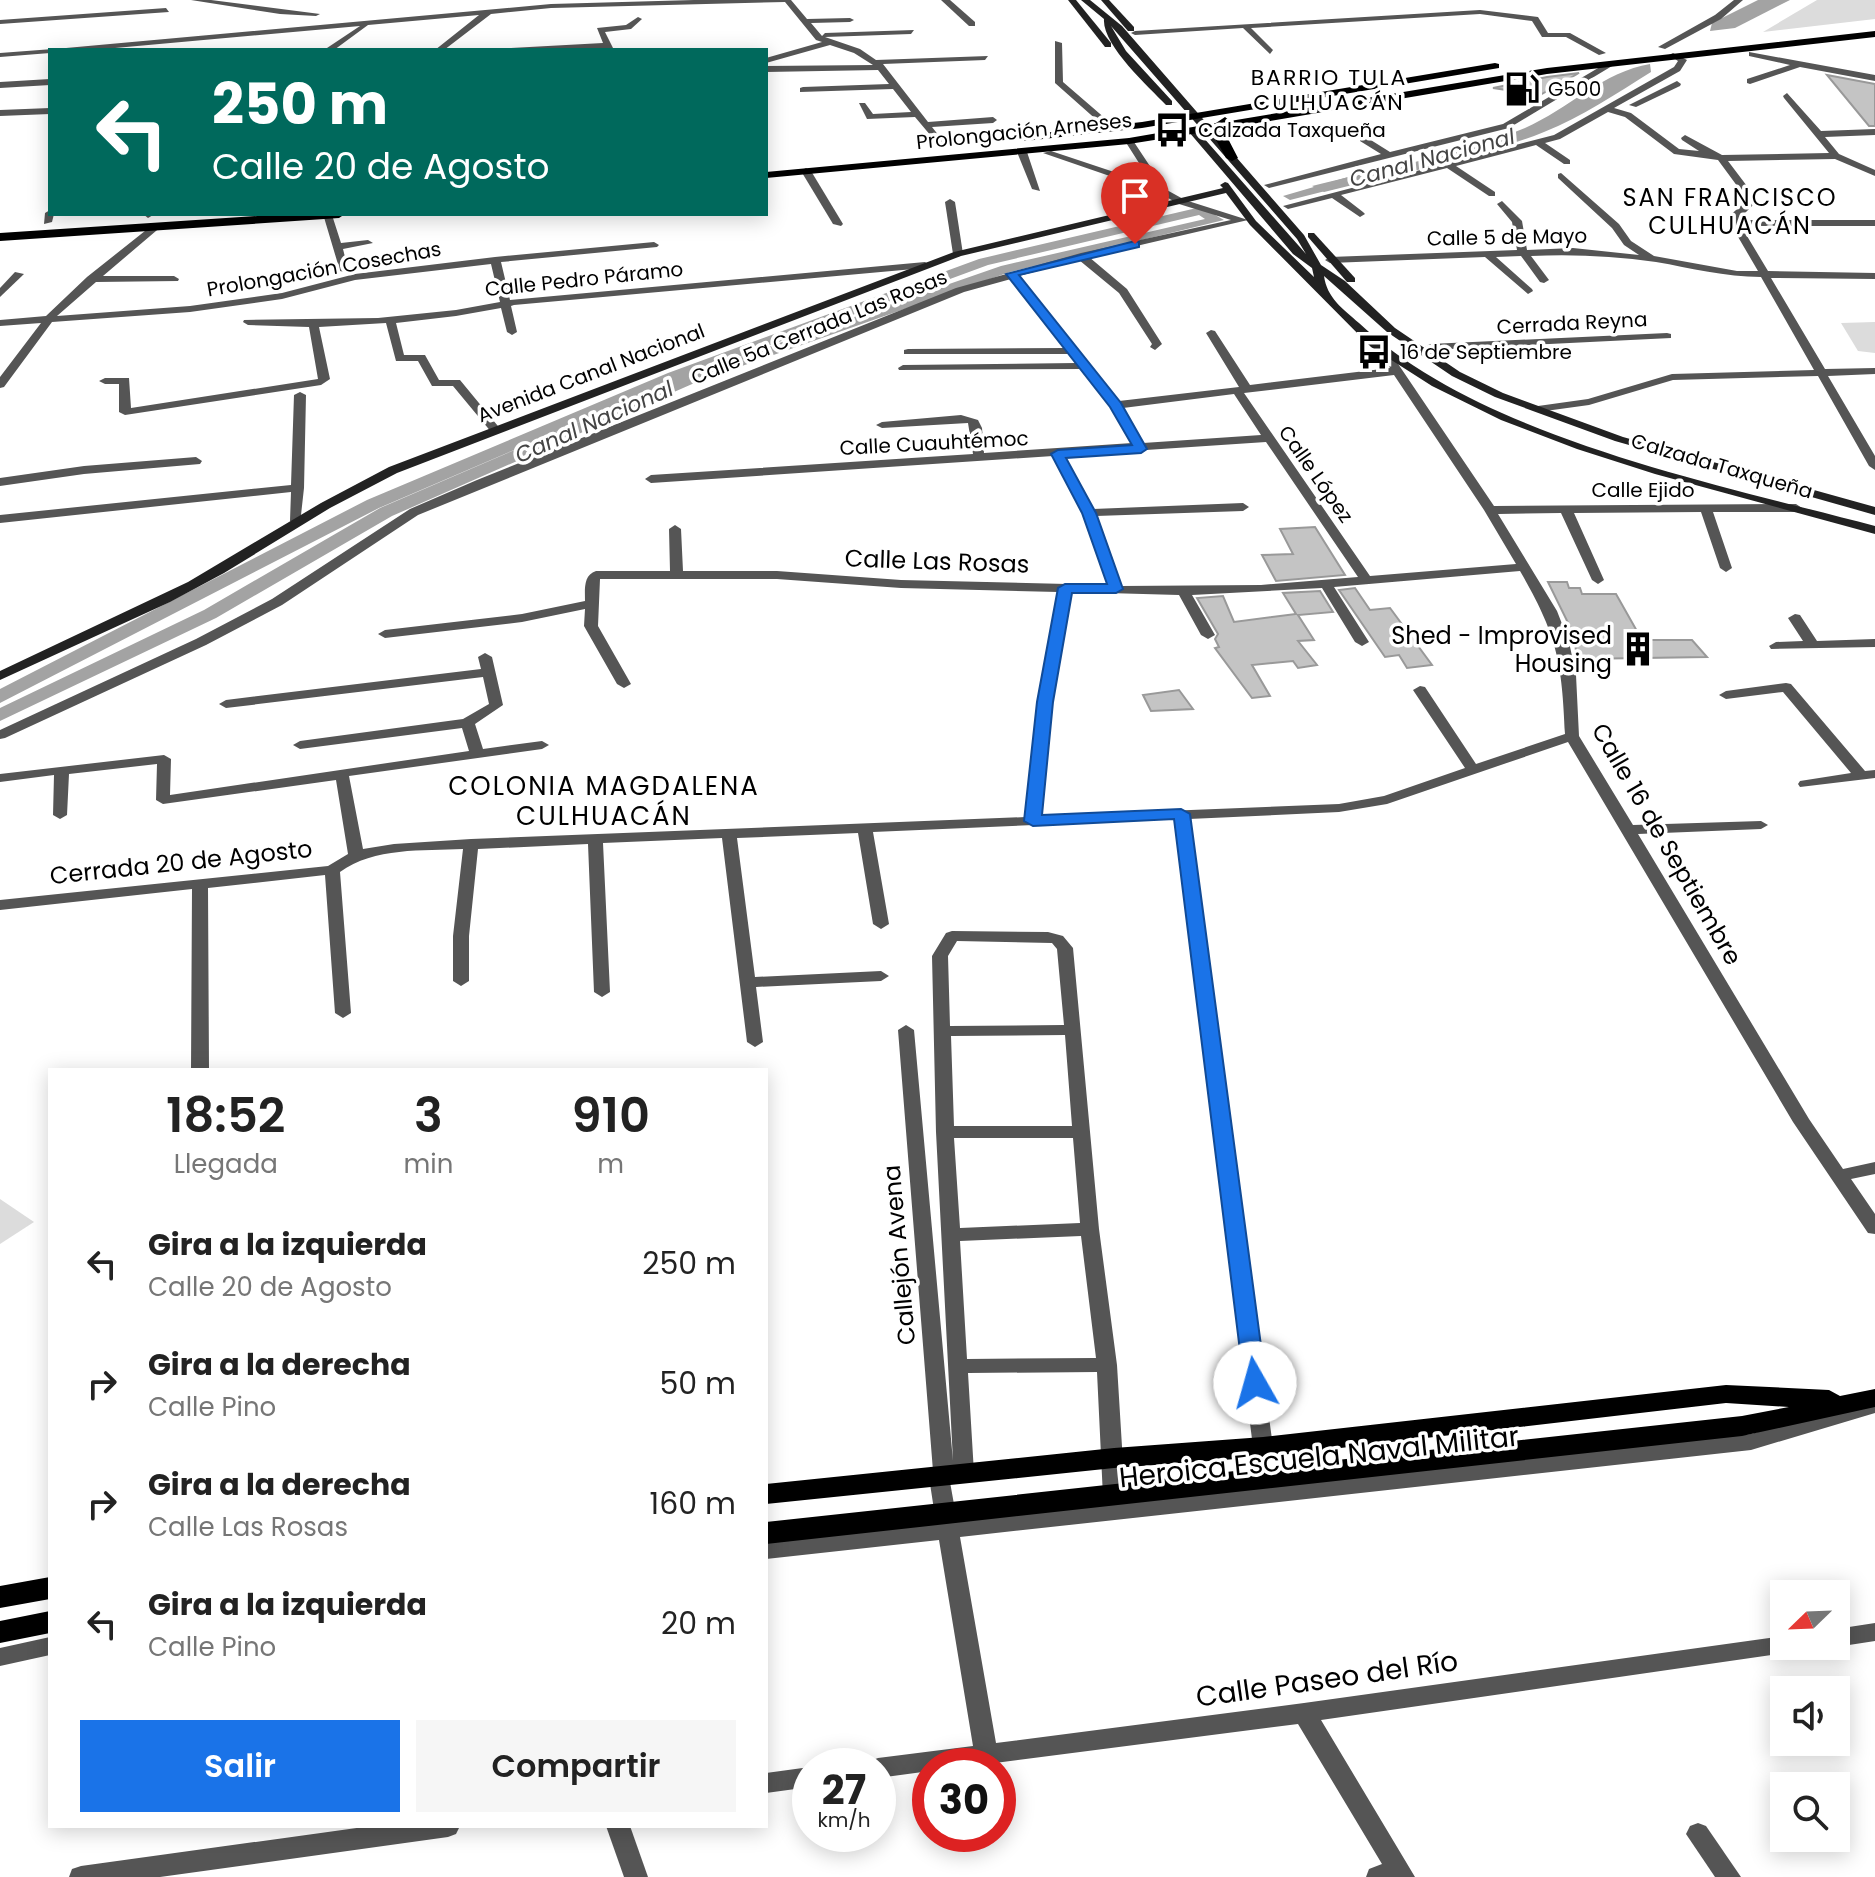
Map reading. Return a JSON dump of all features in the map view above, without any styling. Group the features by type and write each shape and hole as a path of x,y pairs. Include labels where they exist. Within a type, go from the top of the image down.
{"main road":[{"path":"1072,0 1170,120"},
{"name":"Calzada Taxqueña","path":"1085,0 1119,28 1234,154 1312,253 1319,274 1319,287"},
{"name":"Calzada Taxqueña","path":"1103,0 1207,114"},
{"name":"Calzada Taxqueña","path":"1103,0 1107,29 1116,42 1200,147 1297,252 1341,283 1391,330 1456,374 1499,395 1619,439 1875,511"},
{"path":"1671,55 1875,23"},
{"path":"1671,55 1875,34"},
{"name":"Prolongación Arneses","path":"768,164 1111,128 1523,62 1602,53 1671,55"},
{"name":"Prolongación Arneses","path":"768,175 1129,141 1522,74 1671,55"},
{"path":"1234,154 1216,130 1227,119 1454,80 1523,62"},
{"path":"1154,102 1183,105 1193,101 1192,98"},
{"name":"Calzada Taxqueña","path":"1218,127 1234,154 1269,185 1330,260 1430,347 1517,400"},
{"path":"780,163 863,159 1155,130 1181,133 1200,147 1214,146 1234,154"},
{"name":"Calzada Taxqueña","path":"1184,133 1201,136 1193,142 1200,147 1248,222 1319,287 1337,310 1382,348 1432,382 1486,409 1569,442 1875,530"},
{"name":"Avenida Canal Nacional","path":"0,676 133,616 219,569 341,493 496,431 958,254 1228,190"},
{"path":"0,225 48,217 81,216"},
{"path":"0,237 159,220 293,216"},
{"path":"1710,485 1738,483 1739,477 1728,469"},
{"path":"1766,500 1758,495 1756,487 1779,483"},
{"name":"Heroica Escuela Naval Militar","path":"768,1494 1114,1458 1263,1447 1726,1394 1868,1401"},
{"name":"Heroica Escuela Naval Militar","path":"768,1533 948,1522 1113,1497 1742,1426 1868,1401"},
{"path":"0,1597 48,1588"},
{"path":"0,1632 48,1622"}],"street":[{"path":"164,46 167,0"},
{"path":"195,0 316,14"},
{"path":"115,48 164,46 551,3 786,0 817,36 878,64 942,146"},
{"path":"945,0 972,24"},
{"path":"1288,206 1539,143 1573,130 1677,69 1671,55 1739,0"},
{"path":"0,22 166,10"},
{"path":"442,48 488,12"},
{"path":"1135,33 1370,17 1491,13 1535,19 1545,35 1567,35 1602,53"},
{"path":"581,48 610,47 600,30 628,27 638,19"},
{"path":"804,21 850,20"},
{"path":"906,21 918,42"},
{"path":"331,48 366,25"},
{"path":"1245,26 1270,52"},
{"path":"817,36 911,32"},
{"path":"768,60 830,42"},
{"path":"1058,43 1059,83 1111,128"},
{"path":"0,55 48,51"},
{"path":"1752,54 1875,78"},
{"path":"768,69 985,58"},
{"path":"1269,185 1516,122 1613,63"},
{"path":"1750,81 1798,65"},
{"path":"0,85 48,82"},
{"path":"1621,111 1677,84"},
{"path":"803,90 896,86"},
{"path":"1787,96 1836,156"},
{"path":"862,105 870,117 916,114"},
{"path":"1607,109 1621,111 1681,154 1716,157 1836,156 1875,173"},
{"path":"0,113 48,111"},
{"path":"924,125 993,120"},
{"path":"1821,134 1875,132"},
{"path":"1685,138 1716,157 1750,193 1750,203 1732,218 1875,466"},
{"path":"1363,139 1390,156"},
{"path":"1129,141 1162,191"},
{"path":"1539,143 1567,162"},
{"path":"1022,152 1037,189"},
{"path":"1048,153 1162,191 1182,202 1248,222"},
{"path":"1450,166 1492,194"},
{"path":"806,171 838,224"},
{"path":"1561,176 1616,226 1627,243 1654,259"},
{"path":"1333,194 1360,214"},
{"path":"950,202 958,254"},
{"path":"1502,204 1517,221 1522,251 1544,280"},
{"path":"327,216 345,271"},
{"path":"0,385 48,320 159,220"},
{"name":"Calle 5a Cerrada Las Rosas","path":"0,735 181,652 277,602 414,512 935,300 1012,274 1081,256 1248,222"},
{"path":"1737,223 1872,225"},
{"path":"336,247 368,243"},
{"name":"Prolongación Cosechas","path":"0,323 233,304 282,296 355,277 654,245"},
{"path":"463,249 469,263"},
{"name":"Calle 5 de Mayo","path":"1330,260 1573,251 1654,259 1715,272 1767,276 1875,276"},
{"path":"1486,253 1528,291"},
{"path":"1081,256 1123,291 1157,344 1155,347"},
{"path":"495,260 512,332"},
{"name":"Calle Pedro Páramo","path":"248,322 314,326 390,320 507,303 925,265"},
{"path":"0,294 19,274"},
{"path":"1012,274 1116,405 1141,449"},
{"path":"1859,277 1875,289"},
{"path":"91,279 174,279"},
{"path":"390,320 400,359 421,357 436,384 456,382 496,431"},
{"path":"105,381 125,380 125,412 321,382 324,379 314,326"},
{"name":"Calle López","path":"1211,333 1267,438 1366,580"},
{"name":"Cerrada Reyna","path":"1430,347 1667,336"},
{"name":"Calle 16 de Septiembre","path":"1382,348 1490,510 1550,611 1562,642 1569,675 1572,736 1837,1176 1875,1228"},
{"path":"908,352 1074,351"},
{"path":"903,368 1085,366"},
{"path":"1116,405 1396,371"},
{"path":"1538,409 1589,402 1672,377 1875,371"},
{"path":"296,521 300,395"},
{"path":"882,425 961,418 972,420 976,428 979,458"},
{"name":"Calle Cuauhtémoc","path":"651,479 1141,449 1267,438"},
{"path":"1058,454 1089,513 1116,589"},
{"path":"0,482 84,470 196,461"},
{"path":"0,519 298,488"},
{"path":"1089,513 1243,507"},
{"name":"Calle Ejido","path":"1490,510 1796,508"},
{"path":"1566,510 1598,580"},
{"path":"1706,510 1726,568"},
{"path":"675,529 677,574"},
{"name":"Calle Las Rosas","path":"592,604 592,580 596,575 606,573 1183,591 1326,584 1523,567"},
{"path":"1326,584 1362,642"},
{"path":"1033,821 1045,702 1065,588"},
{"path":"1183,591 1208,635"},
{"path":"385,634 522,618 592,604 591,626 624,684"},
{"path":"1795,618 1812,644"},
{"path":"1776,646 1875,643"},
{"path":"226,704 487,665 496,705 467,723 300,745"},
{"path":"1726,695 1786,687 1868,775"},
{"path":"1420,690 1473,770"},
{"path":"467,723 477,752"},
{"name":"Cerrada 20 de Agosto","path":"0,905 332,870 356,855 471,844 1339,808 1387,800 1572,736"},
{"path":"0,778 164,759 163,800 342,775 359,768 542,745"},
{"path":"60,815 62,770"},
{"path":"342,775 356,855"},
{"path":"1805,784 1868,775"},
{"path":"1181,814 1263,1447"},
{"path":"1629,830 1761,825"},
{"path":"865,829 881,924"},
{"path":"729,835 755,1042"},
{"path":"595,841 602,992"},
{"path":"461,981 461,936 471,844"},
{"path":"332,870 343,1013"},
{"path":"200,884 200,1068"},
{"path":"985,1748 948,1522 957,1366 940,956 952,936 1048,937 1062,943 1074,1030 1090,1229 1107,1365 1114,1458 1113,1497"},
{"path":"748,982 881,976"},
{"name":"Callejón Avena","path":"906,1030 949,1475"},
{"path":"944,1031 1074,1030"},
{"path":"945,1132 1081,1132"},
{"path":"1837,1176 1875,1168"},
{"path":"952,1235 1090,1229"},
{"path":"957,1366 1107,1365"},
{"name":"Heroica Escuela Naval Militar","path":"768,1550 948,1522 1751,1442 1868,1401"},
{"path":"1850,1636 1875,1632"},
{"path":"0,1657 48,1646"},
{"name":"Calle Paseo del Río","path":"1016,1750 1770,1647"},
{"path":"1304,1713 1393,1875"},
{"path":"768,1783 792,1779"},
{"path":"81,1877 434,1828"},
{"path":"619,1828 636,1877"},
{"path":"1698,1834 1729,1877"}],"shaded area":[{"path":"1817,0 1875,0 1875,19 1763,32"},
{"path":"1875,322 1875,353 1858,351 1841,323"},
{"path":"0,1199 34,1222 0,1244"}],"water":[{"path":"1758,0 1790,0 1735,28 1710,31 1712,23"},
{"name":"Canal Nacional","path":"1650,64 1651,72 1599,104 1558,126 1517,142 1436,166 1324,192 1312,186 1500,138 1541,120 1618,74"}],"building":[{"path":"1579,73 1540,95 1493,88 1547,77"},
{"path":"1827,75 1875,84 1875,126 1869,126"},
{"path":"1315,527 1345,575 1276,581 1262,555 1293,554 1280,529"},
{"path":"1548,582 1567,582 1569,588 1580,588 1582,594 1616,594 1642,640 1692,640 1707,657 1577,659 1574,635"},
{"path":"1355,588 1370,610 1390,608 1432,665 1407,668 1399,655 1385,657 1339,590"},
{"path":"1320,591 1333,612 1298,615 1314,640 1298,641 1317,665 1298,668 1293,661 1252,665 1270,696 1252,698 1215,648 1219,647 1215,639 1218,634 1197,598 1223,596 1234,622 1296,614 1283,593"},
{"path":"1179,690 1193,709 1151,711 1143,695"}],"waterway":[{"name":"Canal Nacional","path":"1290,196 1348,181"},
{"name":"Canal Nacional","path":"0,697 373,504 673,376 984,262 1201,211 1217,220 1006,269 694,378 386,512 210,614 0,715"}],"place":[{"name":"G500","path":"1522,89"},
{"name":"Calzada Taxqueña","path":"1172,130"},
{"name":"16 de Septiembre","path":"1374,352"},
{"name":"Shed - Improvised Housing","path":"1638,649"}],"district":[{"name":"BARRIO TULA CULHUACÁN","path":"1329,90"},
{"name":"SAN FRANCISCO CULHUACÁN","path":"1730,211"},
{"name":"COLONIA MAGDALENA CULHUACÁN","path":"604,801"}],"route":[{"path":"1135,244 1012,274 1116,405 1141,449 1058,454 1089,513 1116,589 1065,588 1045,702 1033,821 1181,814 1255,1383"}]}
